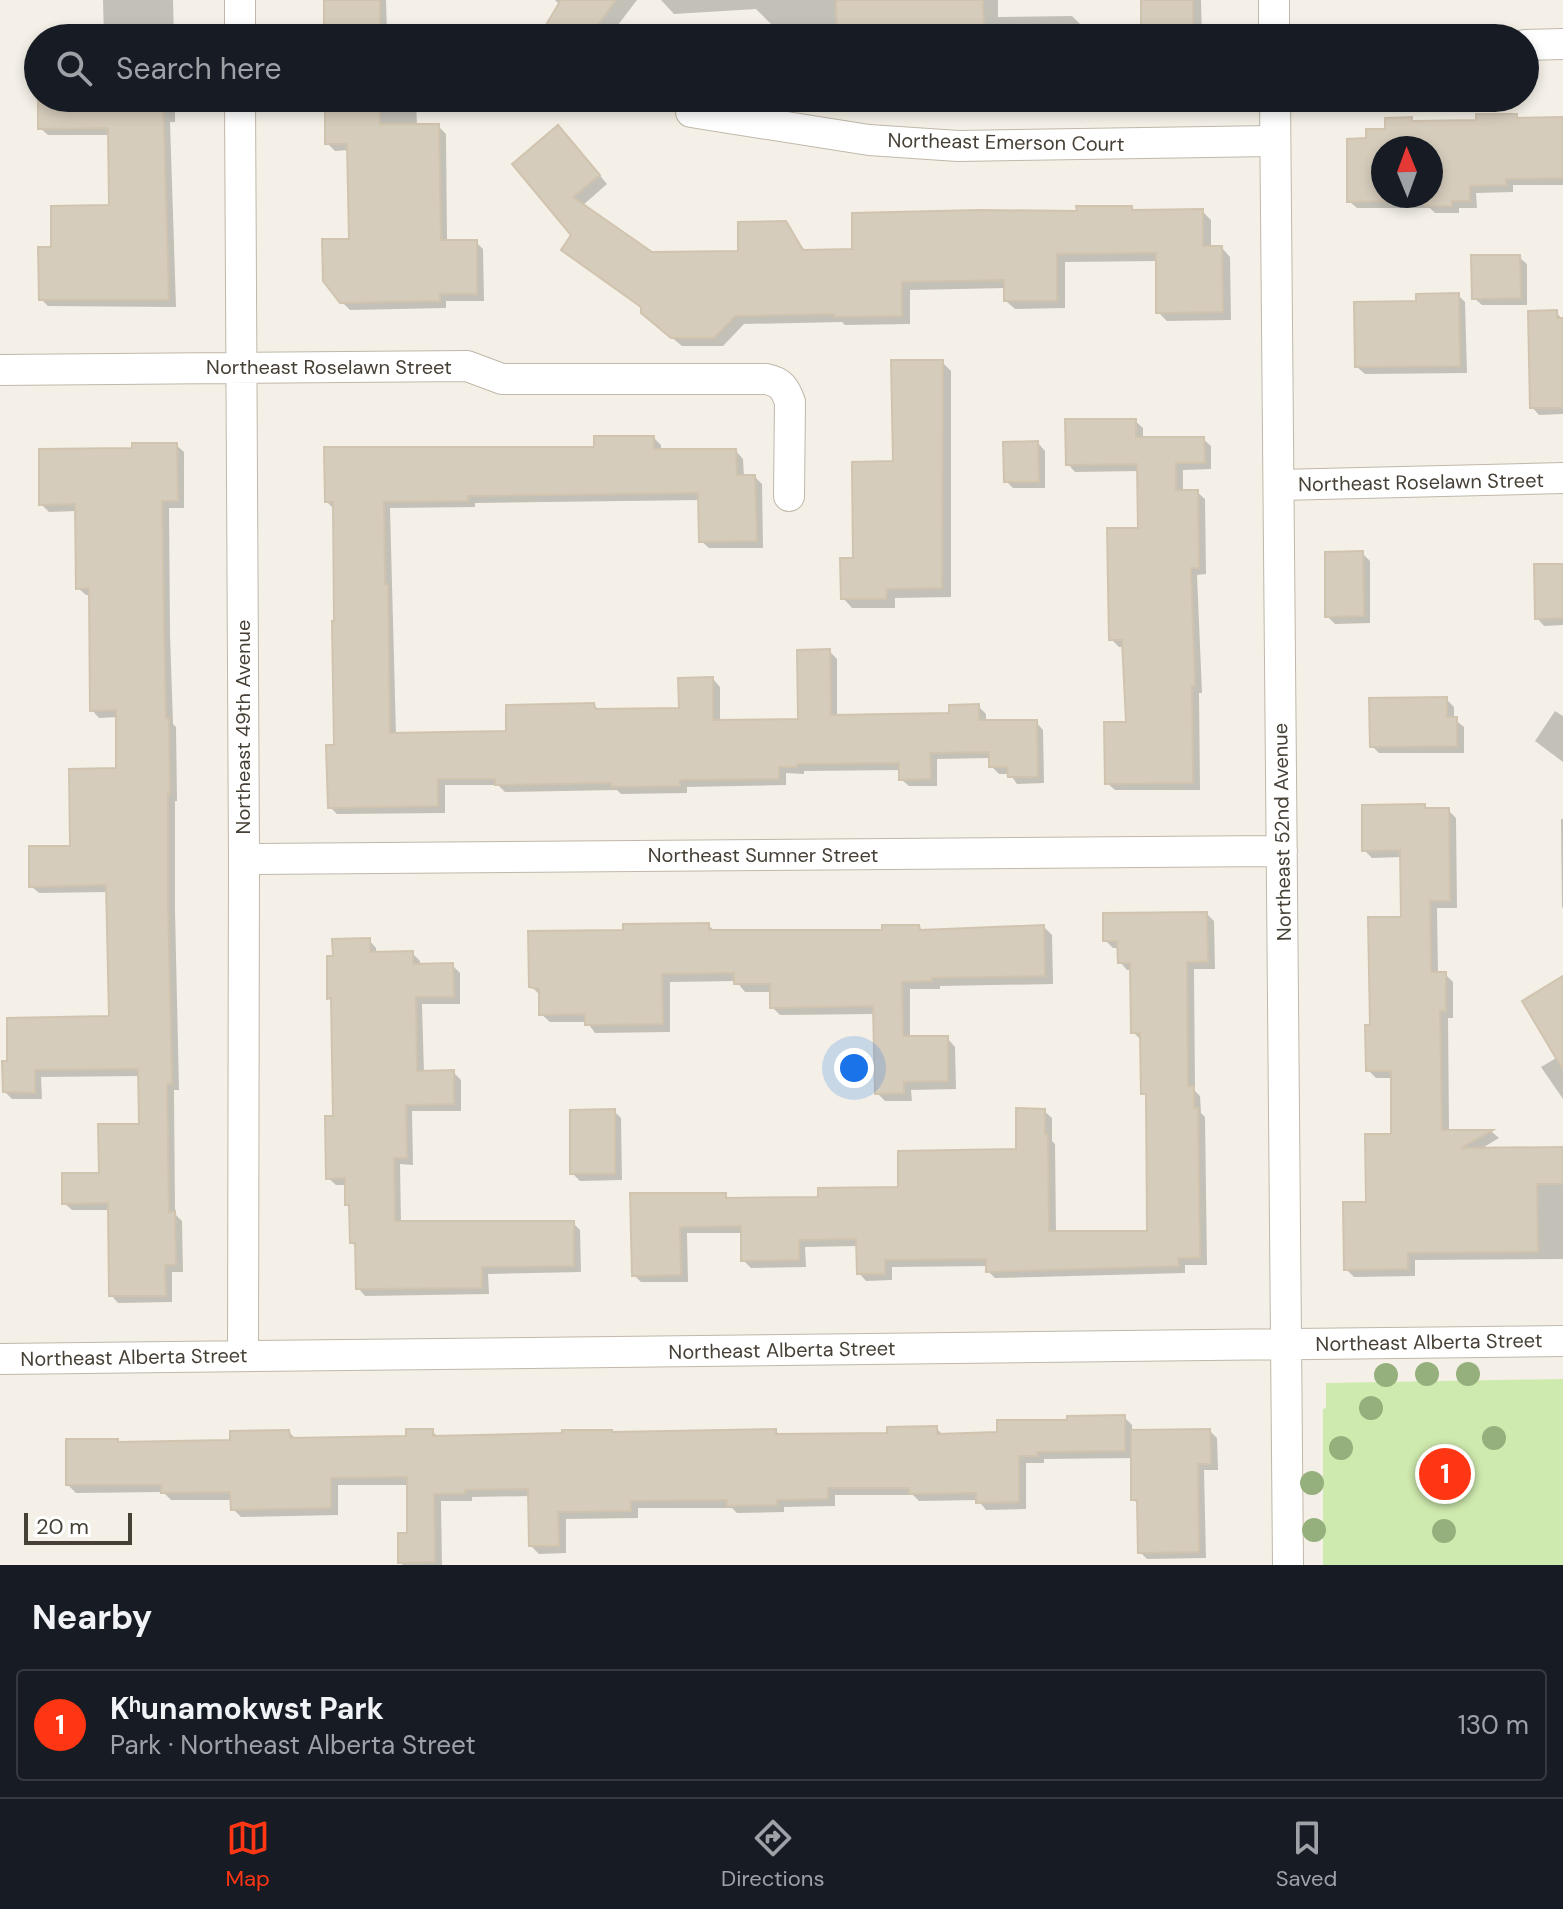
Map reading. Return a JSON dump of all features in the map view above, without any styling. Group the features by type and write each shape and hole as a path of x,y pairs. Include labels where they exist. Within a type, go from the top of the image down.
{"street":[{"path":"240,0 240,24"},
{"path":"1274,0 1274,24"},
{"path":"1539,45 1563,44"},
{"name":"Northeast 49th Avenue","path":"240,112 243,1356"},
{"name":"Northeast Emerson Court","path":"691,112 869,140 958,146 1275,141"},
{"name":"Northeast 52nd Avenue","path":"1275,112 1288,1565"},
{"name":"Northeast Roselawn Street","path":"0,370 467,366 502,379 766,379 777,382 785,389 790,402 789,496"},
{"name":"Northeast Roselawn Street","path":"1279,485 1563,478"},
{"name":"Northeast Sumner Street","path":"244,859 1282,851"},
{"name":"Northeast Alberta Street","path":"0,1359 1563,1341"}],"green space":[{"path":"1563,1379 1563,1565 1323,1565 1323,1409 1326,1408 1326,1383"}],"building":[{"path":"324,0 380,0 380,24 324,24"},
{"path":"561,0 616,0 598,24 546,24"},
{"path":"836,0 983,0 984,24 837,24"},
{"path":"1141,0 1193,0 1193,24 1141,24"},
{"path":"38,112 163,112 169,300 39,300 38,247 51,247 51,206 109,205 108,128 38,129"},
{"path":"325,112 380,112 380,124 439,124 441,240 477,240 477,294 440,294 440,301 340,303 323,281 322,239 349,239 347,144 325,144"},
{"path":"1476,114 1517,114 1517,118 1563,117 1563,178 1506,179 1506,185 1470,186 1470,201 1452,201 1452,206 1443,206 1443,136 1371,136 1371,202 1347,202 1347,139 1366,138 1366,129 1385,129 1385,118 1412,117 1412,121 1476,120"},
{"path":"558,125 600,175 573,197 652,252 738,251 738,222 786,221 803,250 852,249 852,213 1077,211 1076,206 1132,206 1132,210 1203,209 1203,246 1222,246 1223,312 1156,313 1156,253 1057,254 1057,301 1004,301 1004,280 902,282 902,316 735,316 714,338 671,338 641,313 641,307 561,250 571,235 512,164"},
{"path":"1471,255 1520,255 1521,298 1472,299"},
{"path":"1459,293 1460,366 1355,367 1354,302 1416,301 1416,294"},
{"path":"1557,310 1557,318 1563,318 1563,408 1530,408 1528,311"},
{"path":"891,360 943,360 942,588 887,589 886,599 841,599 840,558 853,558 852,462 893,461"},
{"path":"1065,419 1136,419 1136,437 1204,437 1205,463 1176,463 1176,490 1198,490 1199,568 1191,568 1195,686 1192,686 1193,783 1105,784 1104,722 1126,722 1122,640 1109,640 1107,528 1138,528 1137,464 1066,465"},
{"path":"594,436 654,436 654,449 736,449 737,475 755,475 757,541 699,542 698,493 468,496 468,501 384,502 390,733 506,731 506,705 594,703 595,709 679,708 678,678 713,677 713,720 798,719 797,650 830,649 831,715 949,713 949,705 979,704 979,720 1037,720 1038,777 1008,777 1007,767 989,767 989,752 930,753 931,779 899,780 899,763 797,764 797,767 779,767 779,779 680,780 680,786 611,787 611,783 495,785 495,779 438,779 438,806 328,808 326,745 334,745 333,502 325,502 324,447 594,447"},
{"path":"1038,441 1039,482 1004,482 1003,442"},
{"path":"132,443 177,443 178,501 162,501 170,794 168,902 172,1084 167,1084 169,1212 175,1211 176,1265 165,1265 166,1296 109,1296 108,1203 62,1204 62,1173 99,1173 98,1124 139,1124 138,1069 35,1070 35,1093 3,1092 2,1061 7,1061 7,1018 109,1016 106,885 29,887 29,846 70,846 69,769 116,768 116,710 90,711 89,588 76,589 75,504 39,505 39,449 132,448"},
{"path":"1363,551 1364,616 1325,617 1325,552"},
{"path":"1534,564 1563,564 1563,618 1535,619"},
{"path":"1447,697 1447,717 1457,717 1457,746 1370,747 1369,698"},
{"path":"1425,804 1425,808 1449,808 1450,901 1430,901 1431,972 1446,972 1446,1011 1440,1011 1442,1130 1493,1130 1461,1148 1563,1147 1563,1184 1537,1184 1538,1252 1408,1253 1408,1269 1344,1270 1343,1202 1366,1202 1365,1134 1391,1134 1391,1071 1366,1071 1365,1025 1370,1025 1368,917 1401,917 1400,850 1362,851 1362,805"},
{"path":"1207,912 1208,962 1187,962 1188,1086 1194,1086 1194,1108 1198,1108 1200,1258 1178,1258 1179,1266 986,1272 986,1259 885,1260 885,1274 857,1274 856,1239 799,1240 799,1260 741,1261 741,1226 680,1227 681,1275 632,1276 630,1193 726,1193 726,1198 818,1197 818,1188 898,1187 898,1151 1016,1149 1016,1108 1045,1109 1049,1231 1147,1231 1146,1094 1141,1094 1140,1033 1131,1033 1130,963 1118,963 1117,941 1103,941 1103,913"},
{"path":"709,923 709,930 882,930 882,925 919,925 920,930 1044,925 1045,976 932,978 932,981 902,982 903,1036 948,1036 948,1081 904,1082 904,1093 875,1094 873,1006 770,1008 770,984 734,984 734,973 662,974 663,1024 585,1025 585,1014 539,1015 539,989 529,987 528,931 623,930 623,924"},
{"path":"370,938 370,952 413,951 413,964 453,963 454,997 416,997 417,1071 454,1070 454,1104 406,1105 407,1158 394,1158 395,1221 574,1221 574,1266 482,1267 482,1288 356,1289 355,1243 350,1243 345,1178 326,1179 325,1116 333,1116 331,998 327,999 327,956 333,956 332,939"},
{"path":"1563,976 1563,1070 1522,1001"},
{"path":"615,1109 615,1174 570,1174 570,1110"},
{"path":"1125,1415 1125,1451 1037,1452 1037,1456 1019,1456 1019,1502 976,1503 976,1493 909,1494 909,1488 828,1488 828,1499 777,1500 777,1505 727,1506 727,1500 631,1501 631,1511 558,1512 559,1546 529,1546 528,1489 434,1494 435,1562 398,1563 398,1533 407,1533 407,1477 331,1478 331,1508 231,1510 230,1492 161,1493 161,1485 66,1485 66,1439 118,1439 118,1442 230,1440 230,1431 289,1430 290,1438 406,1436 406,1429 433,1429 433,1436 562,1433 562,1430 776,1429 776,1434 887,1433 887,1427 937,1426 937,1434 997,1432 997,1420 1067,1420 1067,1416"},
{"path":"1210,1429 1211,1464 1198,1464 1199,1552 1138,1553 1137,1500 1131,1500 1131,1430"}],"place":[{"name":"Kʰunamokwst Park","path":"1445,1474"}]}
